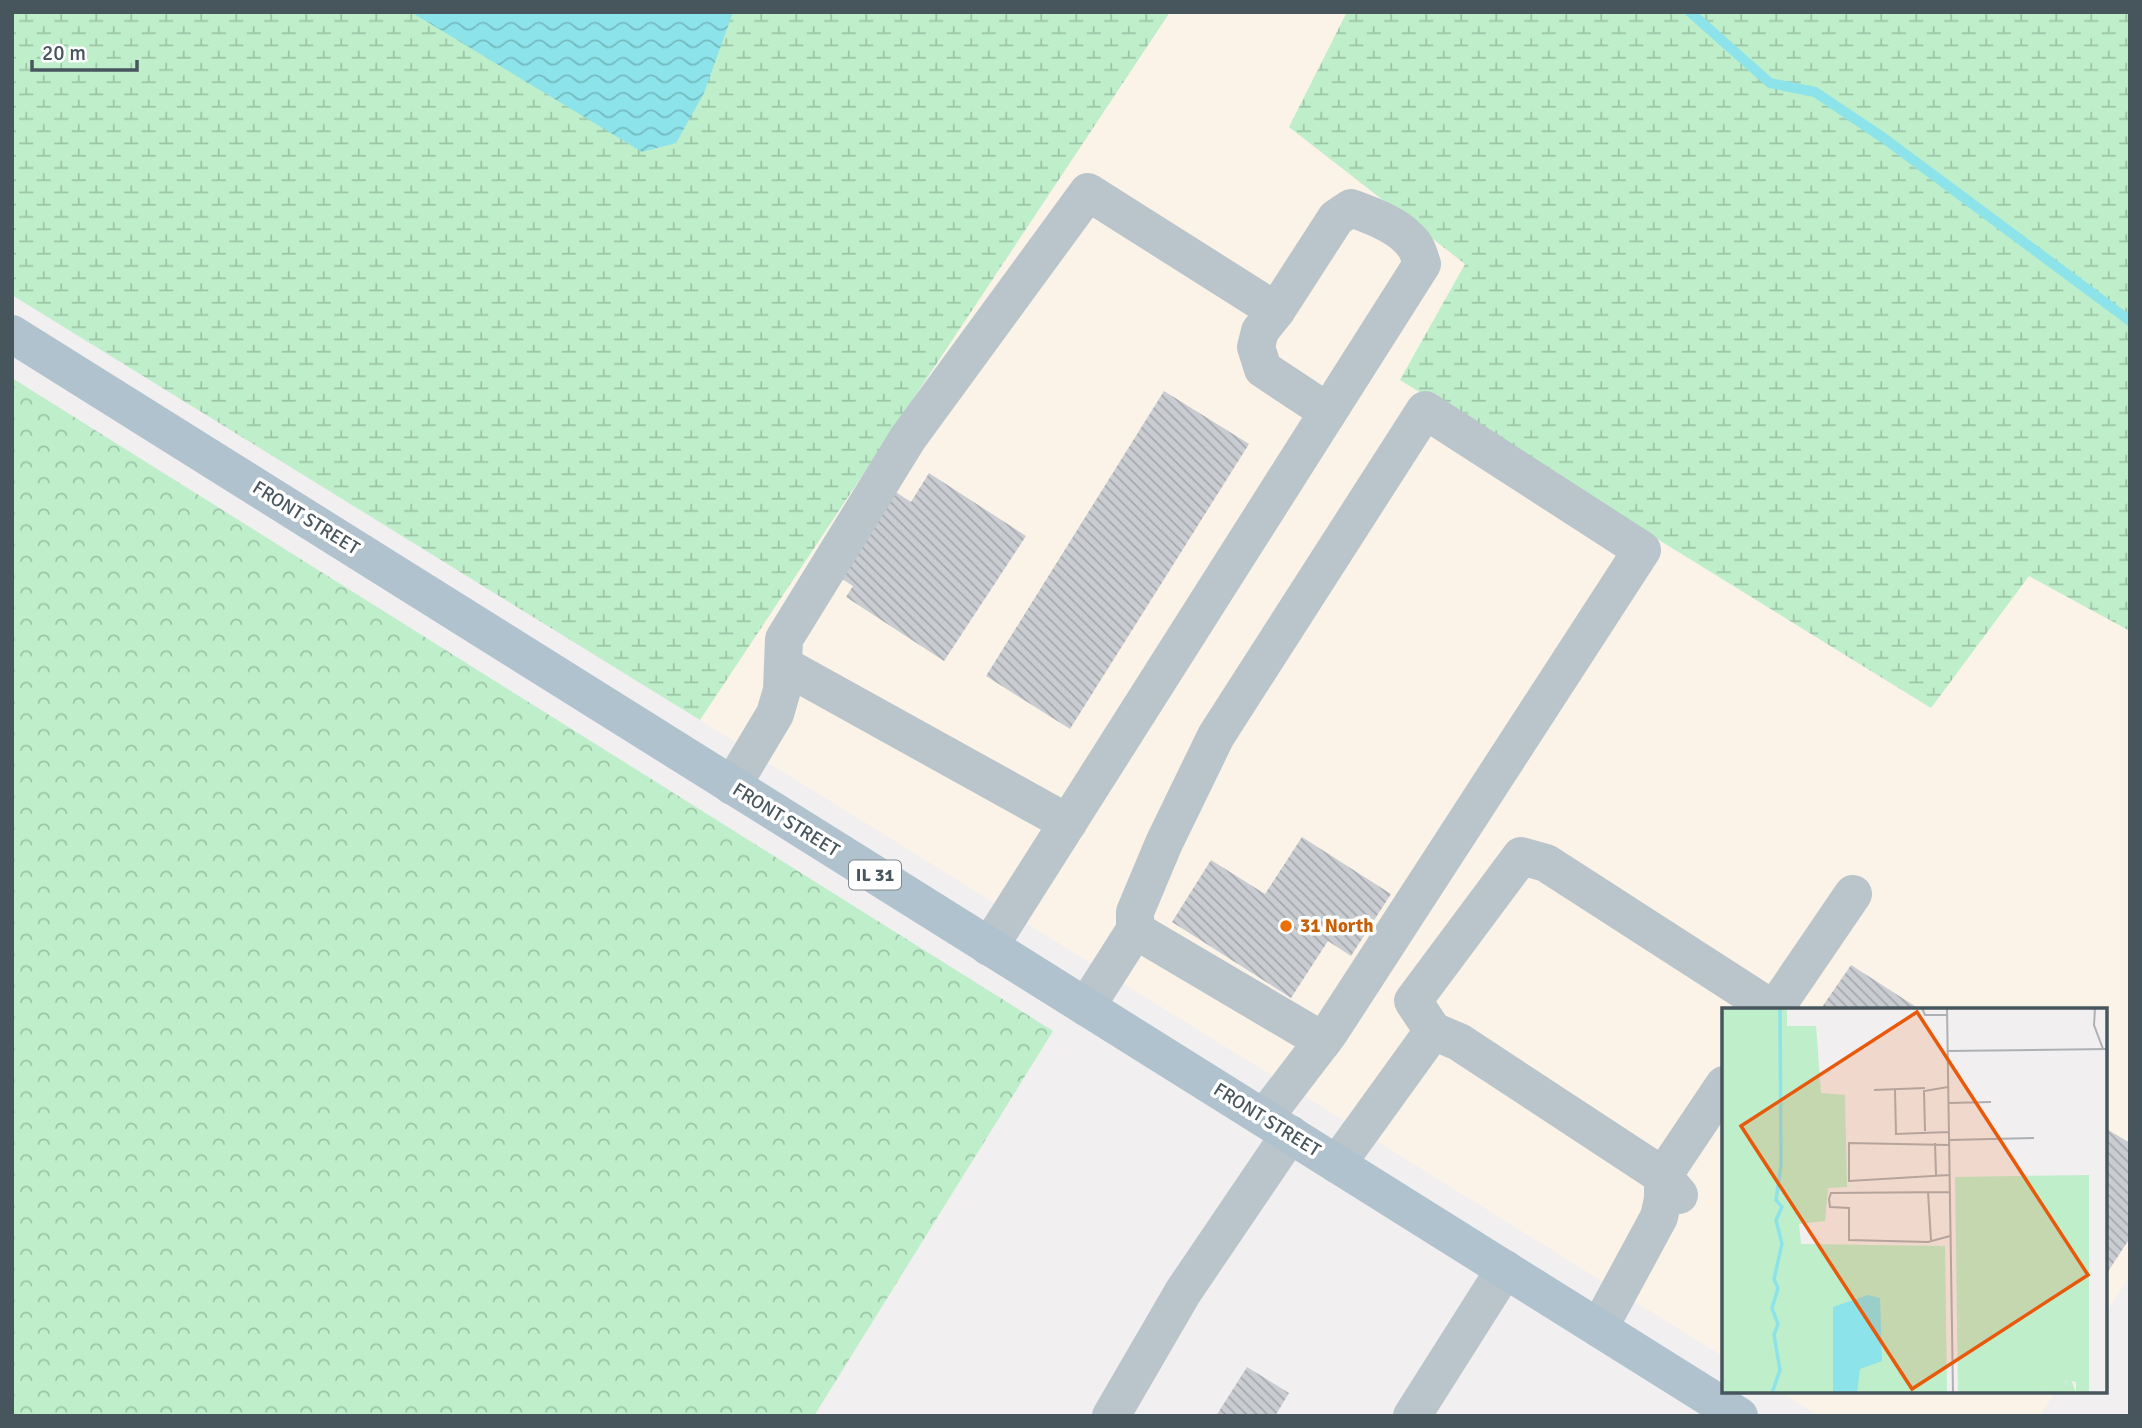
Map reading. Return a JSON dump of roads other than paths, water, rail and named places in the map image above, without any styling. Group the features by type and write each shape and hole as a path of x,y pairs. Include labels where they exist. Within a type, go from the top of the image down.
{"main road":[{"name":"FRONT STREET","path":"12,334 1739,1416"}],"lane":[{"path":"732,786 775,714 782,690 784,639 908,438 1088,192 1276,311"},
{"path":"989,947 1422,264 1416,247 1398,230 1376,217 1351,208 1336,218 1276,311 1260,331 1256,347 1263,369 1328,412"},
{"path":"1086,1007 1135,930 1135,912 1216,736 1425,410 1642,550 1323,1041 1111,1416"},
{"path":"783,665 1068,823"},
{"path":"1674,1189 1459,1042 1433,1031 1413,1001 1521,856 1546,863 1771,1008"},
{"path":"1775,1008 1853,894"},
{"path":"1135,930 1323,1041"},
{"path":"1337,1164 1433,1031"},
{"path":"1599,1328 1659,1217 1663,1199 1674,1189 1722,1089"},
{"path":"1412,1416 1505,1269"}],"water":[{"path":"411,12 733,12 704,93 676,143 642,152"}],"waterway":[{"path":"1690,12 1770,83 1815,92 1885,139 2130,321"}],"place":[{"name":"31 North","path":"1286,926"}]}
